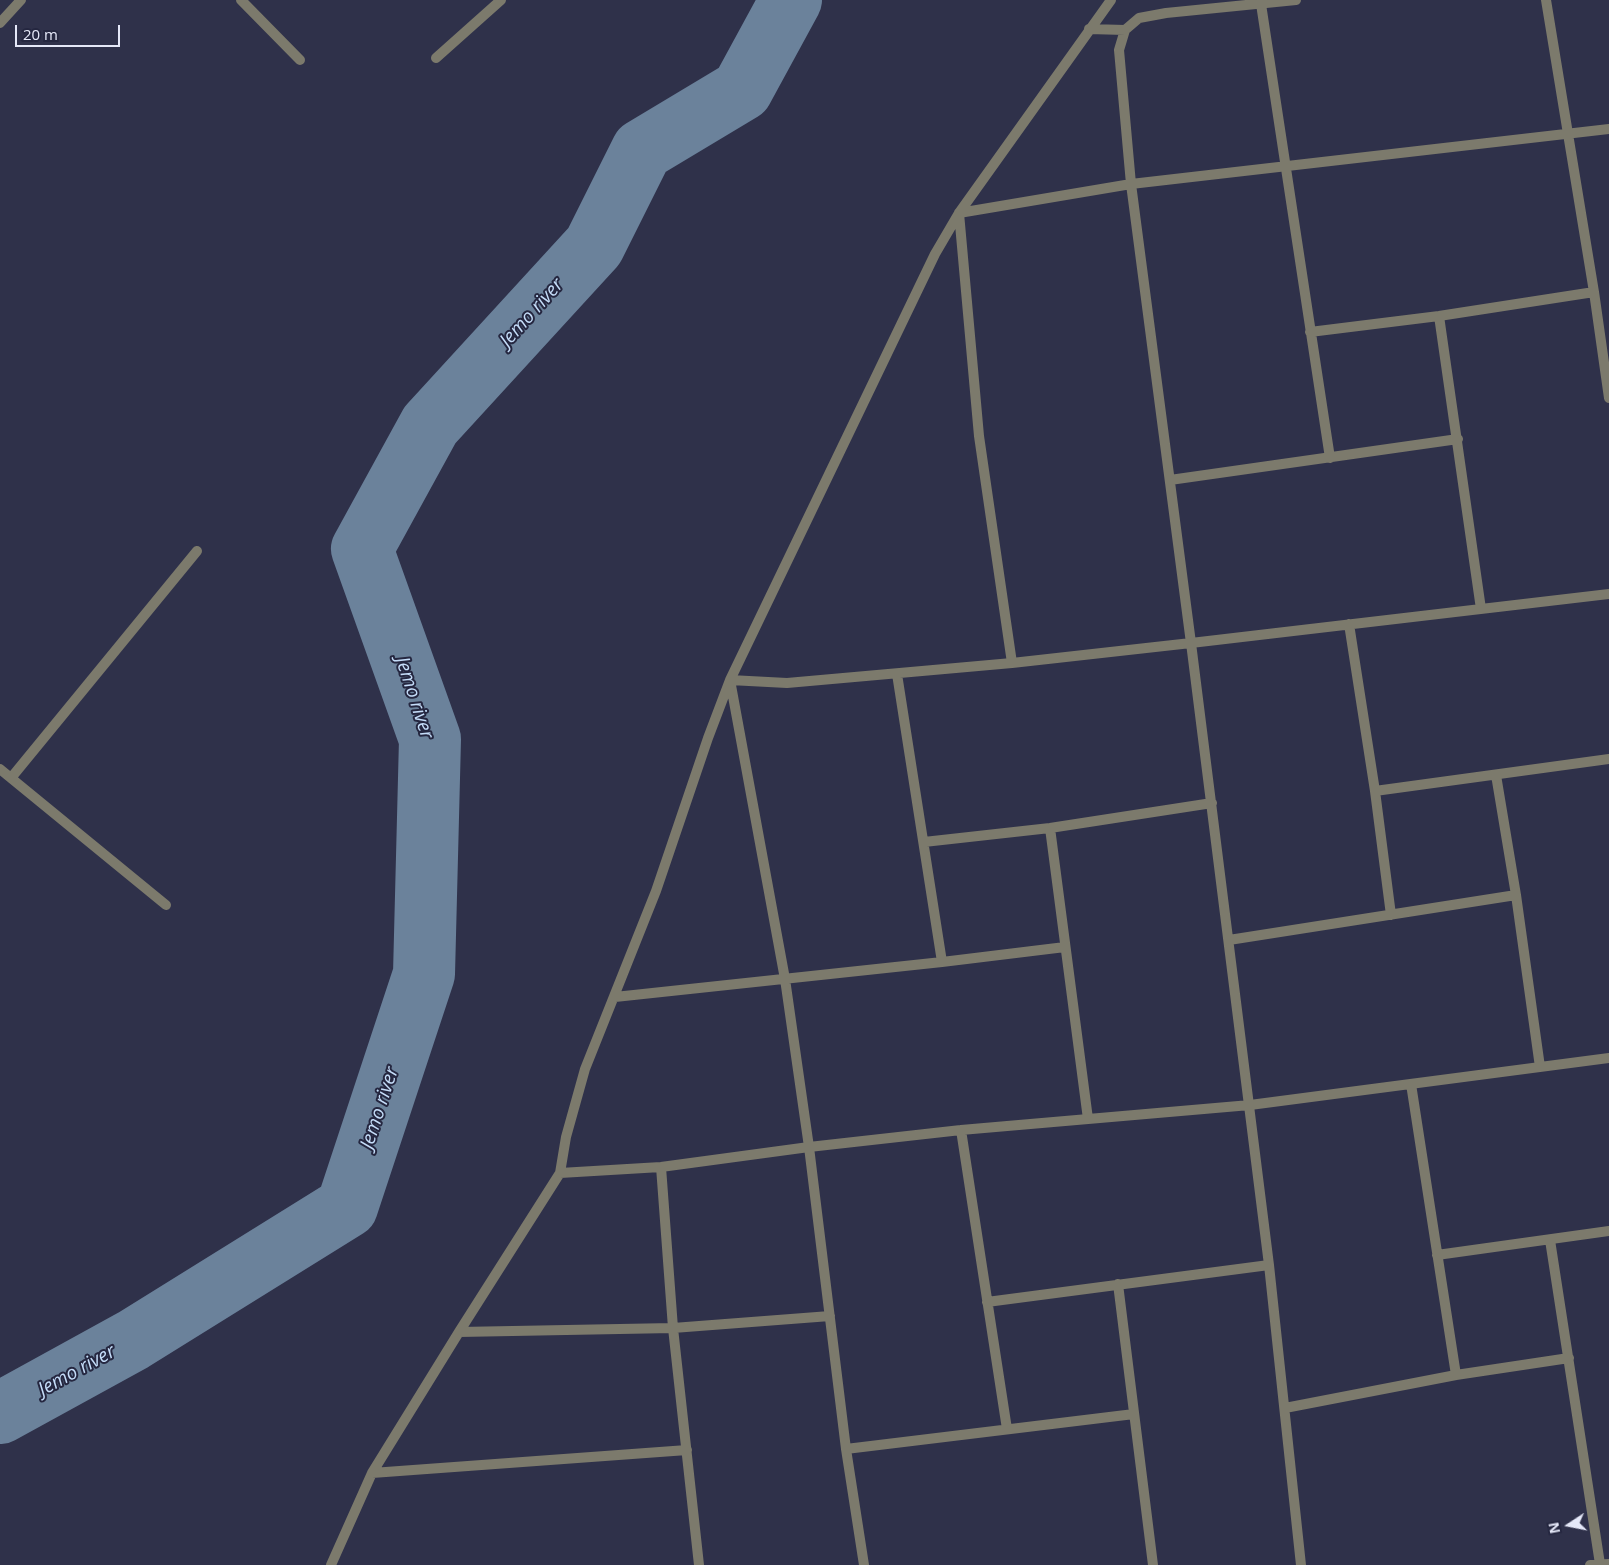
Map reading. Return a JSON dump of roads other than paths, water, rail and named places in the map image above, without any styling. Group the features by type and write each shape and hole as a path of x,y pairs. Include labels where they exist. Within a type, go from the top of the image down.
{"street":[{"path":"0,22 21,0"},
{"path":"241,0 300,60"},
{"path":"436,58 501,0"},
{"path":"331,1565 372,1473 458,1332 560,1173 566,1137 585,1069 656,891 708,738 730,680 935,254 959,213 1111,0"},
{"path":"1296,0 1166,13 1139,18 1125,30 1119,50 1131,184 1250,1106 1301,1565"},
{"path":"1546,0 1569,133 1609,398"},
{"path":"1260,4 1330,458"},
{"path":"1089,29 1125,30"},
{"path":"959,213 1131,184 1285,168 1609,129"},
{"path":"959,213 979,436 1012,663"},
{"path":"1310,332 1439,316 1594,292"},
{"path":"1439,316 1481,609"},
{"path":"1170,480 1458,439"},
{"path":"11,778 197,551"},
{"path":"730,680 787,683 1012,663 1609,594"},
{"path":"1349,624 1375,791 1391,915"},
{"path":"897,674 942,962"},
{"path":"730,680 785,979 809,1147 846,1448 864,1565"},
{"path":"1375,791 1609,759"},
{"path":"0,769 166,905"},
{"path":"1496,775 1516,894 1540,1067"},
{"path":"924,842 1050,828 1212,803"},
{"path":"1050,828 1088,1120"},
{"path":"1229,940 1516,894"},
{"path":"615,997 1065,947"},
{"path":"560,1173 661,1167 809,1147 961,1130 1250,1106 1609,1058"},
{"path":"1410,1084 1456,1375"},
{"path":"961,1130 1007,1429"},
{"path":"661,1167 673,1328 699,1565"},
{"path":"1437,1255 1609,1231"},
{"path":"1550,1240 1600,1564"},
{"path":"987,1302 1269,1265"},
{"path":"1118,1284 1153,1565"},
{"path":"458,1332 673,1328 830,1316"},
{"path":"1285,1408 1456,1375 1568,1358"},
{"path":"846,1448 1134,1414"},
{"path":"372,1473 687,1450"}],"waterway":[{"name":"Jemo river","path":"0,1413 133,1340 347,1207 424,974 430,739 362,549 430,425 594,246 642,150 742,90 791,0"}]}
